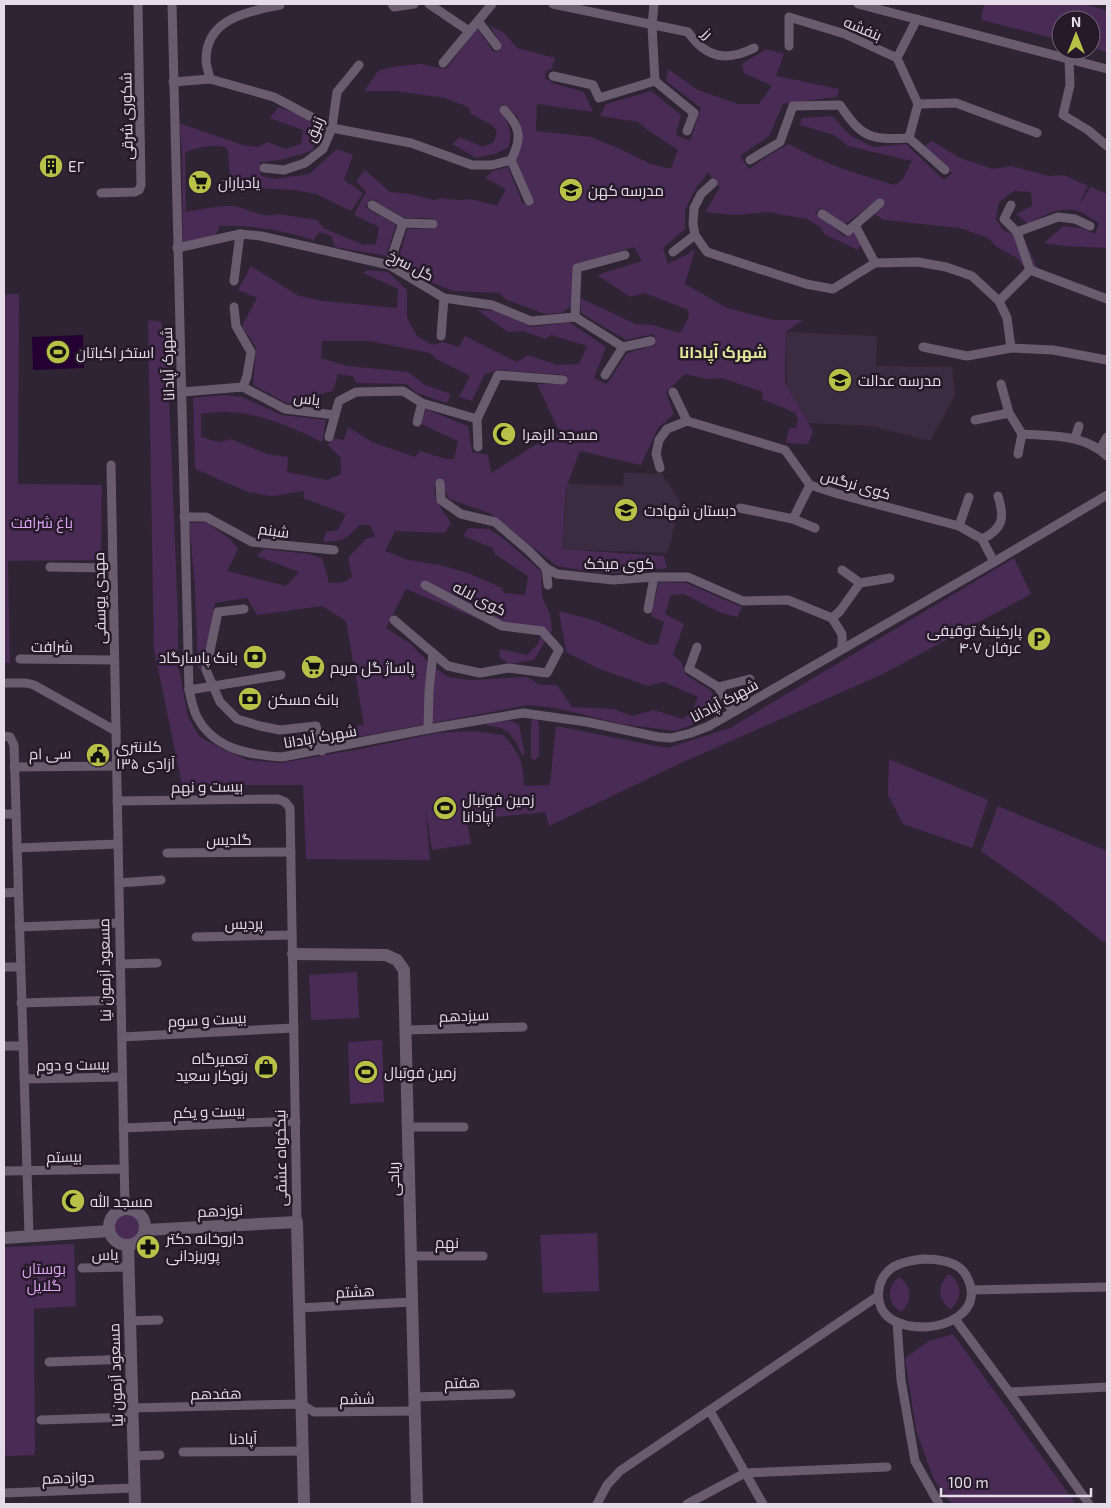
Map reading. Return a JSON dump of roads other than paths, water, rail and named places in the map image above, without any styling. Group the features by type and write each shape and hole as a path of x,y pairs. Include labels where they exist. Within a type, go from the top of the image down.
{"street":[{"name":"شکوری شرقی","path":"102,193 135,192 139,190 141,185 138,4"},
{"name":"شهرک آپادانا","path":"172,4 189,690 196,716 206,730 220,742 236,750 258,755 282,757 523,713 587,722 626,732 671,738 692,733 709,726 1107,496"},
{"path":"392,4 394,7 414,4"},
{"path":"429,4 469,32"},
{"path":"443,63 492,4"},
{"name":"رز","path":"554,4 688,32 697,44 710,53 725,57 740,55 754,48"},
{"path":"654,4 652,24 655,80 694,113 687,131"},
{"path":"858,4 1051,54"},
{"path":"210,79 206,61 208,43 218,28 233,17 280,5"},
{"name":"بنفشه","path":"789,46 789,17 845,34 897,58"},
{"path":"909,138 918,104 897,58 917,19"},
{"path":"478,20 497,46"},
{"path":"1069,60 1070,85 1063,115 1088,130 1107,146"},
{"path":"1073,60 1107,69"},
{"name":"زنبق","path":"264,168 284,170 305,163 323,149 332,128 337,92 359,65"},
{"path":"553,76 593,85 599,98 655,80"},
{"path":"173,82 210,79 274,97 332,128 412,143 472,166 492,165 512,160"},
{"path":"918,104 956,103 1037,132"},
{"path":"750,160 780,142 793,106 840,105 851,122 867,136 885,139 909,138 945,170"},
{"path":"504,110 514,120 519,134 518,148 512,160 528,201"},
{"path":"713,183 701,194 694,208 693,224 695,235 708,252 806,284 833,289 875,263 918,262 946,267 972,276 999,301 1008,318 1011,348"},
{"path":"822,214 848,231 880,204"},
{"path":"372,205 403,223 433,224"},
{"path":"1011,205 1004,219 1017,232 1030,270"},
{"path":"1017,232 1058,217 1075,219 1090,226"},
{"path":"389,265 403,223"},
{"path":"855,225 875,263"},
{"path":"234,281 240,234"},
{"name":"گل سرخ","path":"177,248 240,234 261,236 389,265 444,298 492,305 531,321 575,317"},
{"path":"673,252 695,235"},
{"path":"625,255 576,268 575,317 623,347 652,341"},
{"path":"1030,270 1107,298"},
{"path":"999,301 1030,270"},
{"path":"441,336 444,298"},
{"path":"182,392 242,387 247,376 251,352 236,326 234,307"},
{"path":"605,374 623,347"},
{"path":"923,347 967,356 1011,348 1053,350 1107,360"},
{"path":"478,447 477,419 498,375 563,380"},
{"path":"1001,384 1008,413 1022,434 1018,454"},
{"name":"یاس","path":"242,387 285,409 335,415 339,401 356,392 403,391 422,403 477,419"},
{"path":"660,468 656,454 659,440 667,429 687,421 673,392"},
{"path":"417,422 422,403"},
{"path":"975,420 1008,413"},
{"path":"329,436 335,415"},
{"name":"کوی نرگس","path":"687,421 785,450 810,485 960,526 982,539"},
{"path":"1075,438 1079,426"},
{"path":"1022,434 1075,438 1100,449 1107,456"},
{"path":"1100,449 1107,436"},
{"name":"مهدی یوسفی","path":"111,465 116,731"},
{"name":"کوی میخک","path":"440,482 441,500 461,514 495,522 546,568 557,574 613,580 688,577 743,600 788,600 832,618"},
{"path":"793,519 810,485"},
{"path":"994,562 982,539 995,533 1001,521 1002,508 998,496"},
{"path":"960,526 969,497"},
{"path":"740,508 793,519 815,528"},
{"name":"شبنم","path":"184,517 206,517 252,542 334,550"},
{"path":"50,567 113,568"},
{"path":"546,568 548,585"},
{"path":"842,570 860,583"},
{"path":"648,609 654,577"},
{"path":"842,649 842,634 832,618 860,583 890,578"},
{"name":"کوی لاله","path":"394,620 448,666 480,672 508,668 547,673 559,650 542,631 502,626 425,585"},
{"path":"244,609 218,612 206,670 220,702 237,719 260,726 280,730 316,726 322,751"},
{"path":"697,647 689,669 718,688 733,712"},
{"path":"428,729 428,691 433,653"},
{"name":"شرافت","path":"20,659 114,660"},
{"path":"189,690 280,675"},
{"path":"718,688 750,679"},
{"path":"4,683 34,686 116,731"},
{"name":"مسعود آزمون نیا","path":"116,731 125,1209"},
{"path":"4,736 10,738 14,745 29,1236"},
{"name":"سی ام","path":"14,767 116,766"},
{"name":"بیست و نهم","path":"117,801 278,799 285,802 290,808 290,812"},
{"name":"نیکخواه عشقی","path":"290,812 304,1504"},
{"path":"4,814 16,814"},
{"path":"17,848 118,844"},
{"name":"گلدیس","path":"167,853 291,852"},
{"path":"119,883 161,880"},
{"path":"4,893 18,892"},
{"path":"19,927 120,923"},
{"name":"پردیس","path":"196,937 292,935"},
{"name":"ریاحی","path":"293,954 386,955 397,960 404,970 417,1504"},
{"path":"120,964 157,963"},
{"path":"4,967 20,967"},
{"path":"22,1003 121,1000"},
{"name":"سیزدهم","path":"406,1030 523,1027"},
{"name":"بیست و سوم","path":"122,1038 294,1028"},
{"path":"4,1046 23,1046"},
{"name":"بیست و دوم","path":"24,1078 122,1076"},
{"name":"بیست و یکم","path":"123,1128 296,1121"},
{"path":"408,1126 464,1127"},
{"name":"بیستم","path":"4,1171 124,1169"},
{"path":"125,1209 131,1209 140,1215 145,1224 145,1230 139,1241 128,1245 116,1241 109,1231 111,1219 119,1211 125,1209"},
{"name":"نوزدهم","path":"145,1230 297,1222"},
{"path":"4,1238 109,1231"},
{"name":"مسعود آزمون نیا","path":"128,1245 134,1504"},
{"name":"نهم","path":"411,1256 483,1256"},
{"path":"923,1259 942,1261 960,1268 966,1274 971,1290 967,1307 955,1319 926,1327 907,1325 890,1318 884,1312 878,1296 882,1279 887,1272 904,1263 923,1259"},
{"name":"یاس","path":"82,1268 128,1267"},
{"path":"971,1290 1107,1287"},
{"path":"597,1504 607,1485 620,1471 878,1296"},
{"name":"هشتم","path":"299,1308 412,1302"},
{"path":"955,1319 1010,1392 1089,1504"},
{"path":"130,1320 159,1320"},
{"path":"897,1322 901,1380 915,1461 939,1504"},
{"path":"49,1362 131,1359"},
{"path":"1010,1392 1107,1387"},
{"name":"هفتم","path":"414,1398 511,1394"},
{"name":"ششم","path":"301,1404 314,1412 415,1411"},
{"name":"هفدهم","path":"41,1420 301,1404"},
{"path":"710,1411 763,1504"},
{"name":"آپادنا","path":"183,1452 302,1451"},
{"path":"133,1456 160,1456"},
{"path":"687,1504 745,1473 887,1467"},
{"name":"دوازدهم","path":"4,1493 134,1488"}],"place":[{"name":"E۲","path":"51,166"},
{"name":"یادیاران","path":"200,182"},
{"name":"مدرسه کهن","path":"571,190"},
{"name":"استخر اکباتان","path":"58,352"},
{"name":"مدرسه عدالت","path":"840,380"},
{"name":"مسجد الزهرا","path":"504,434"},
{"name":"دبستان شهادت","path":"626,510"},
{"name":"پارکینگ توقیفی عرفان ۴۰۷","path":"1039,639"},
{"name":"بانک پاسارگاد","path":"255,657"},
{"name":"پاساژ گل مریم","path":"313,667"},
{"name":"بانک مسکن","path":"250,699"},
{"name":"کلانتری ۱۳۵ آزادی","path":"98,755"},
{"name":"زمین فوتبال آپادانا","path":"445,808"},
{"name":"تعمیرگاه رنوکار سعید","path":"266,1067"},
{"name":"زمین فوتبال","path":"366,1072"},
{"name":"مسجد الله","path":"73,1201"},
{"name":"داروخانه دکتر پوریزدانی","path":"148,1247"}],"district":[{"name":"شهرک آپادانا","path":"723,351"}],"park label":[{"name":"باغ شرافت","path":"42,522"},
{"name":"بوستان گلایل","path":"44,1276"}]}
